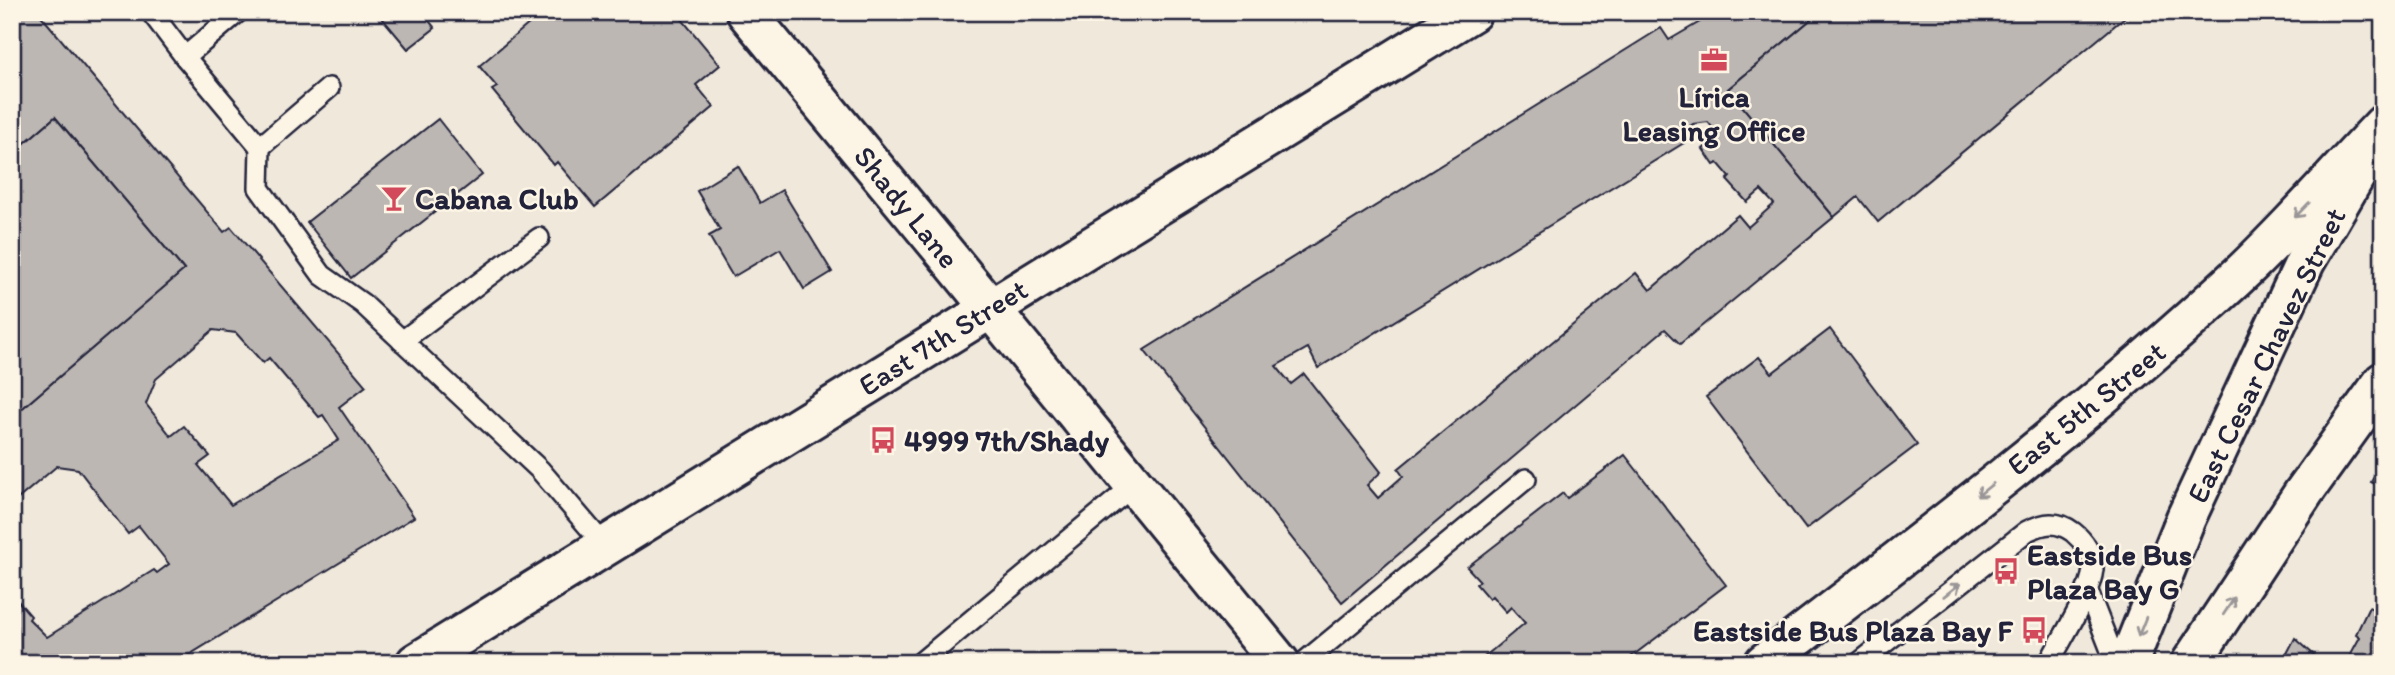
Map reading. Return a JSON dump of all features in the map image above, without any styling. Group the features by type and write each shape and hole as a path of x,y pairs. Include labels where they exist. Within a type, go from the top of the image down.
{"main road":[{"name":"Shady Lane","path":"746,12 1280,663"},
{"name":"East 7th Street","path":"416,663 1472,12"},
{"name":"East 5th Street","path":"1764,663 1919,544 2159,348 2239,275 2383,127"},
{"name":"East Cesar Chavez Street","path":"2127,663 2186,518 2305,262 2383,127"},
{"path":"2192,663 2304,492 2383,382"}],"lane":[{"path":"151,12 260,146 259,188 322,275 363,304 540,470 606,546"},
{"path":"185,57 238,12"},
{"path":"260,146 329,88"},
{"path":"402,341 539,238"},
{"path":"1303,663 1526,479"},
{"path":"920,663 1134,485"},
{"path":"1859,663 2027,531 2042,523 2063,526 2074,533 2088,548 2093,567 2087,589 2049,663"},
{"path":"2087,589 2116,663"}],"building":[{"path":"12,12 38,12 224,232 231,227 366,386 339,407 414,517 176,663 12,663 12,594 31,616 29,619 47,637 154,570 157,573 169,564 139,526 128,534 78,469 57,466 12,504 12,417 184,270 55,117 12,154","holes":["213,330 236,333 263,363 269,358 319,417 323,415 339,440 231,505 198,465 210,456 184,426 171,436 146,404 156,379"]},
{"path":"377,12 422,12 435,28 408,49"},
{"path":"543,12 676,12 720,65 696,85 714,107 595,207 557,162 554,165 492,90 497,87 479,66"},
{"path":"1717,12 1820,12 1728,89 1834,217 1680,344 1665,329 1342,602 1144,350 1661,28 1669,40","holes":["1708,122 1719,136 1703,149 1714,165 1718,163 1730,177 1727,180 1747,202 1761,190 1774,204 1748,227 1738,215 1650,290 1636,273 1398,469 1403,476 1378,498 1367,485 1381,472 1304,374 1291,384 1276,366 1308,348 1318,368 1687,141 1681,134 1693,124"]},
{"path":"1820,12 2131,12 1878,222 1858,197 1834,217 1728,89"},
{"path":"55,117 184,270 12,417 12,154"},
{"name":"Cabana Club","path":"438,119 482,175 351,278 307,222"},
{"path":"738,166 760,203 782,190 832,272 804,289 780,249 733,277 709,236 720,230 697,191"},
{"path":"1830,329 1917,445 1806,529 1706,397 1759,357 1772,373"},
{"path":"1625,455 1726,585 1623,663 1477,663 1525,623 1511,607 1506,612 1492,596 1489,599 1476,584 1480,581 1467,567 1563,493 1567,498"},
{"path":"2383,461 2383,488 2371,482"},
{"path":"2369,607 2383,615 2383,663 2360,663 2349,657 2360,637 2356,634"},
{"path":"2295,638 2323,663 2282,663"}],"place":[{"name":"Lírica Leasing Office","path":"1714,60"},
{"name":"Cabana Club","path":"394,198"},
{"name":"4999 7th/Shady","path":"883,440"},
{"name":"Eastside Bus Plaza Bay G","path":"2006,571"},
{"name":"Eastside Bus Plaza Bay F","path":"2034,630"}]}
